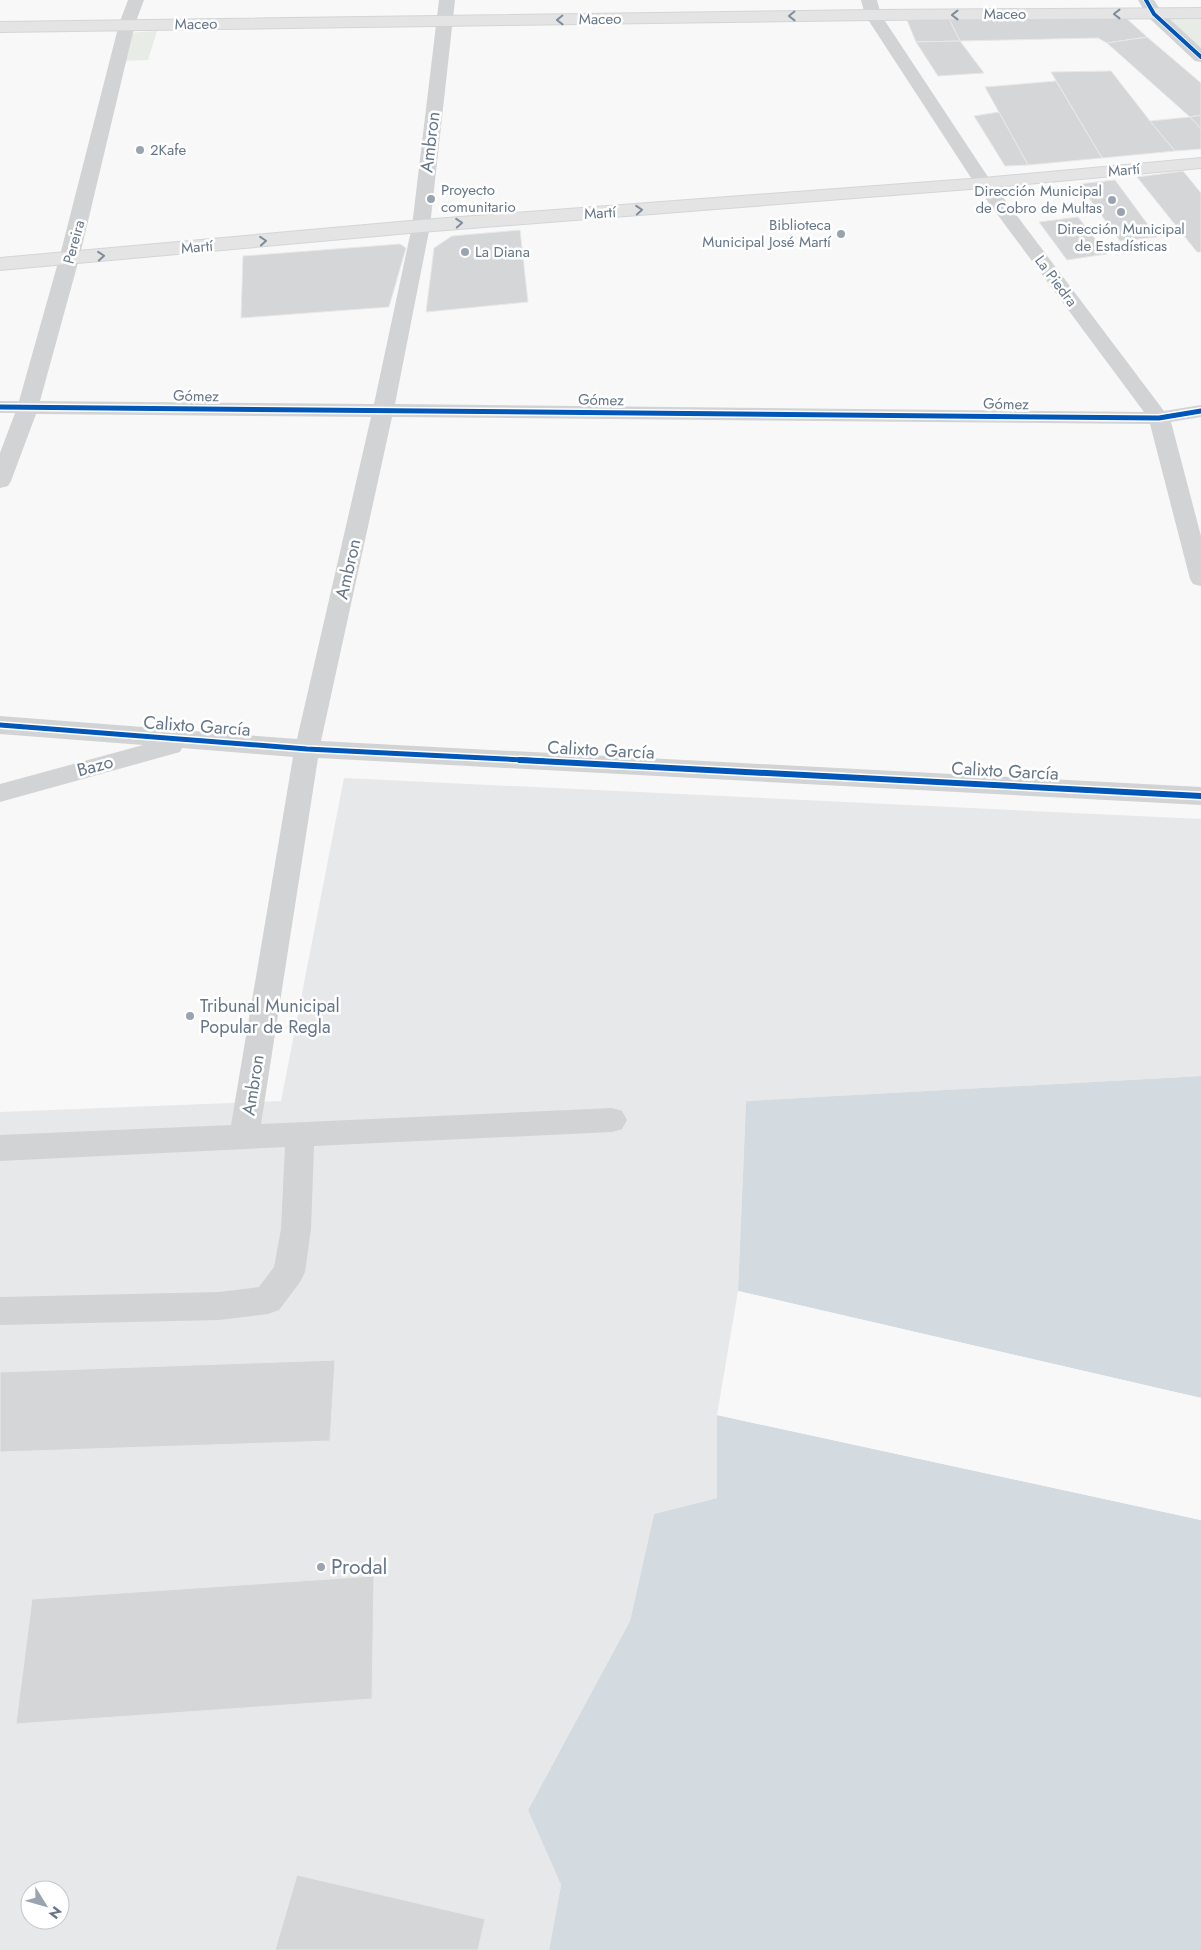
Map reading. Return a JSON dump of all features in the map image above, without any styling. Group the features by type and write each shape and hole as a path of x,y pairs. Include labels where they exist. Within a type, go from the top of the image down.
{"main road":[{"name":"Maceo","path":"0,26 444,21 871,8 1150,7 1201,13"},
{"name":"Martí","path":"0,264 421,226 982,183 1201,163"}],"street":[{"name":"Pereira","path":"0,480 28,407 70,259 127,24 136,0"},
{"name":"Ambron","path":"244,1137 307,749 383,411 421,226 447,0"},
{"path":"1150,7 1201,58"},
{"name":"La Piedra","path":"871,8 982,183 1159,418 1201,579"},
{"name":"Gómez","path":"0,407 1159,418 1201,411"},
{"name":"Calixto García","path":"0,725 307,749 1201,796"},
{"name":"Bazo","path":"0,793 190,741"},
{"path":"0,1148 612,1120"},
{"path":"0,1311 219,1306 268,1300 290,1272 296,1228 300,1135"}],"shaded area":[{"path":"1201,13 1201,57 1154,14"},
{"path":"157,31 148,60 120,61 125,33"},
{"name":"Prodal","path":"344,778 1201,819 1201,1076 746,1101 738,1291 717,1415 717,1498 654,1514 630,1621 528,1810 561,1885 549,1950 0,1950 0,1112 281,1101"},
{"path":"1201,1076 1201,1398 738,1291 746,1101"},
{"path":"717,1415 1201,1520 1201,1950 549,1950 561,1885 528,1810 630,1621 654,1514 717,1498"}],"pier":[{"path":"738,1291 1201,1398 1201,1400 738,1294"},
{"path":"718,1413 1201,1517 1201,1520 717,1415"}],"building":[{"path":"1126,18 1147,37 1107,43 1098,38 960,41 949,19"},
{"path":"949,19 960,41 916,42 907,20"},
{"path":"1147,37 1201,83 1201,115 1190,117 1107,43"},
{"path":"960,41 984,73 938,76 916,42"},
{"path":"1111,71 1175,151 1102,158 1051,72"},
{"path":"1056,81 1102,158 1028,165 985,87"},
{"path":"999,112 1028,165 1005,166 974,116"},
{"path":"1201,115 1201,129 1190,117"},
{"path":"1190,117 1201,129 1201,149 1175,151 1150,121"},
{"path":"1183,171 1201,193 1201,252 1197,252 1137,177"},
{"path":"1115,180 1157,237 1120,241 1079,184"},
{"path":"1078,217 1107,254 1067,260 1039,222"},
{"path":"520,230 528,302 426,312 434,248 452,236"},
{"path":"400,244 406,248 389,307 241,318 243,256"},
{"path":"335,1360 330,1441 0,1452 0,1372"},
{"path":"374,1576 372,1699 16,1724 32,1599"},
{"path":"297,1875 485,1919 478,1950 275,1950"}],"cycle path":[{"path":"1146,0 1154,14 1201,57"},
{"path":"0,407 1159,418 1201,411"},
{"path":"0,725 307,749 1201,796"}],"place":[{"name":"2Kafe","path":"140,150"},
{"name":"Proyecto comunitario","path":"431,199"},
{"name":"Dirección Municipal de Cobro de Multas","path":"1112,200"},
{"name":"Dirección Municipal de Estadísticas","path":"1121,212"},
{"name":"Biblioteca Municipal José Martí","path":"841,234"},
{"name":"La Diana","path":"465,252"},
{"name":"Tribunal Municipal Popular de Regla","path":"190,1016"},
{"name":"Prodal","path":"321,1567"}]}
